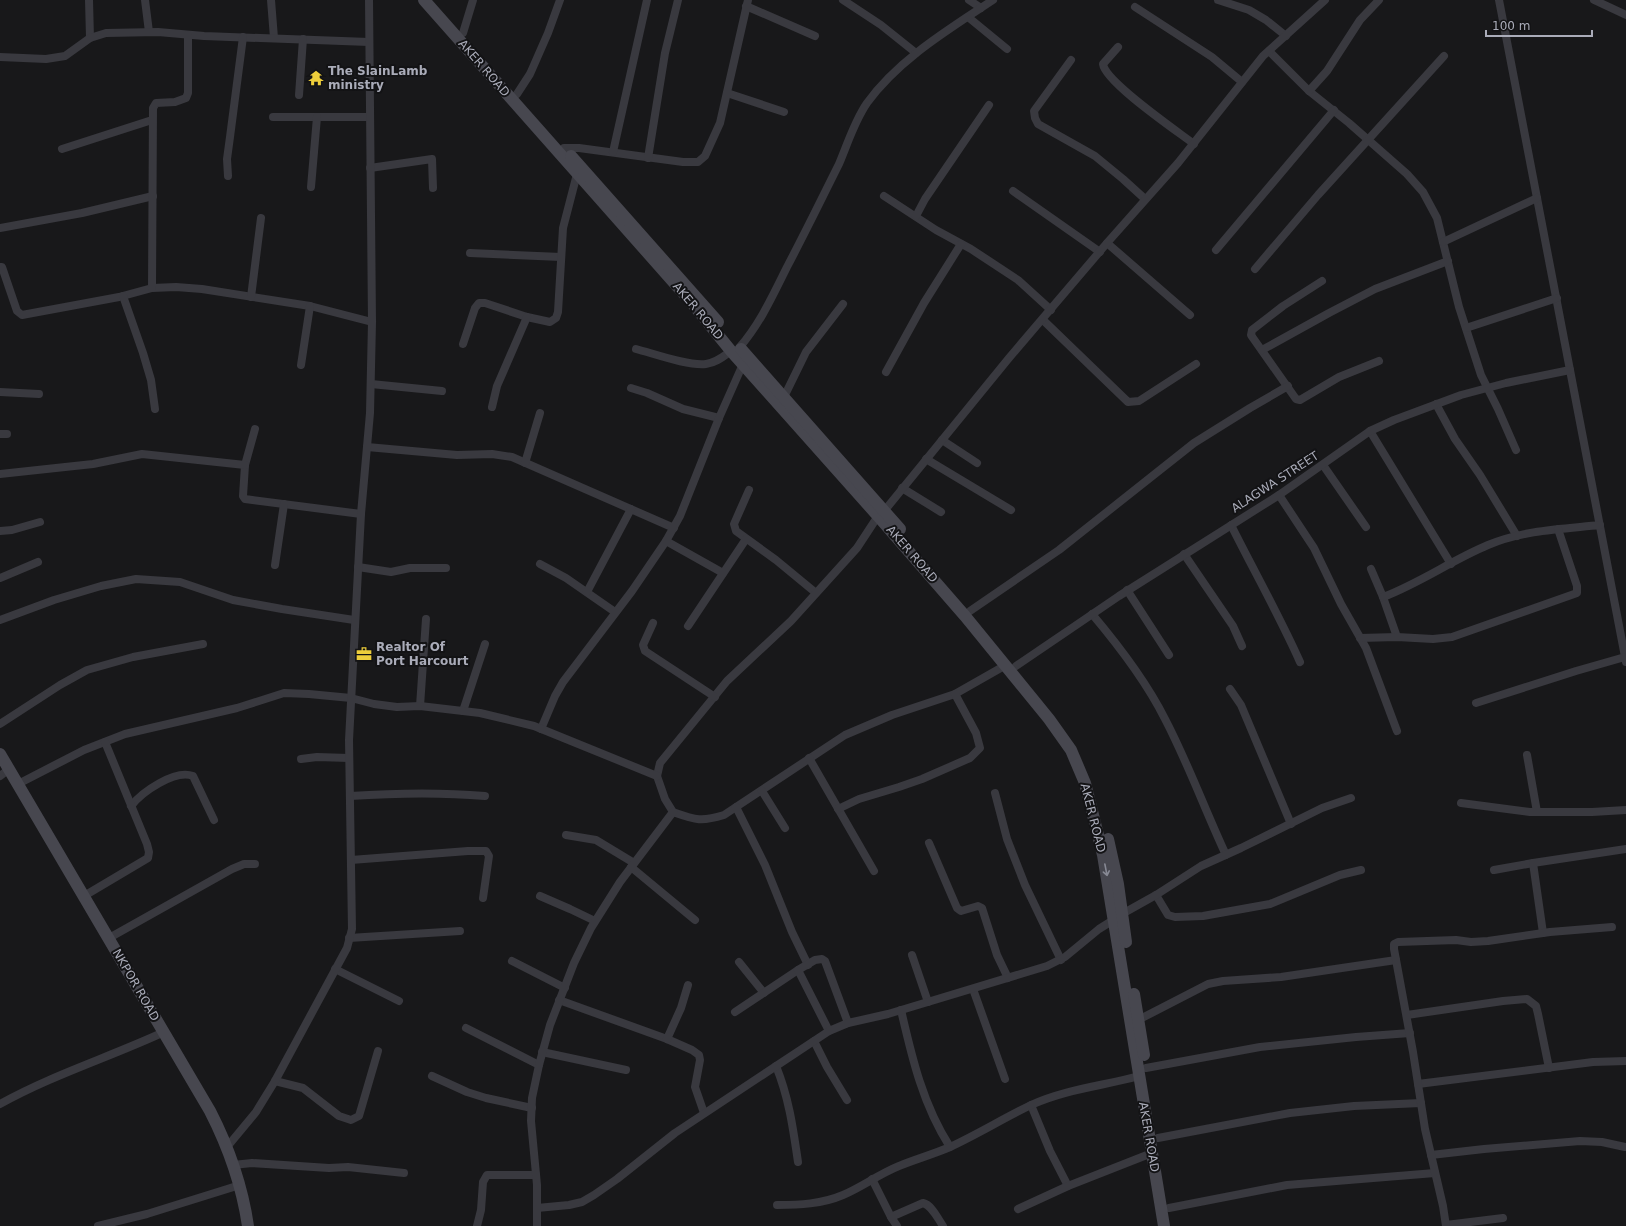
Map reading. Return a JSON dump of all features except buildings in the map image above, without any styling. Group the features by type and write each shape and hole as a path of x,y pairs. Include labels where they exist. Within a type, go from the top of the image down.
{"street":[{"path":"89,0 90,38"},
{"path":"145,0 149,32"},
{"path":"271,0 274,38"},
{"path":"227,1147 256,1112 275,1081 347,948 352,929 349,758 351,698 354,620 371,384 372,322 369,0"},
{"name":"AKER ROAD","path":"424,0 488,67 517,94 735,349 784,397 1011,666"},
{"name":"AKER ROAD","path":"434,0 463,33 488,67 577,174 706,315"},
{"path":"463,33 473,0"},
{"path":"613,152 647,0"},
{"path":"648,158 666,53 678,0"},
{"path":"842,0 881,25 916,53"},
{"path":"969,0 981,8"},
{"path":"636,349 688,362 706,364 715,362 735,349 748,337 773,296 839,162 853,127 867,104 887,79 916,53 993,0"},
{"path":"1218,0 1249,10 1266,20 1286,36"},
{"path":"537,1226 536,1175 531,1121 542,1052 550,1025 574,963 595,921 632,865 673,812 665,799 657,776 660,763 727,681 791,621 857,548 881,513 1009,358 1194,144 1242,82 1269,51 1325,0"},
{"path":"1309,91 1327,71 1360,20 1379,0"},
{"path":"1476,703 1576,671 1626,660 1499,0"},
{"path":"1594,0 1626,15"},
{"path":"517,94 530,74 548,34 557,2"},
{"path":"564,148 579,148 648,158 698,162 705,156 720,123 747,3 815,36"},
{"path":"1136,7 1212,58 1242,82"},
{"path":"968,17 1007,49"},
{"path":"0,58 46,59 65,56 90,38 106,33 149,32 188,35 369,42"},
{"path":"152,288 153,108 156,103 175,102 186,98 188,94 188,35"},
{"path":"228,176 229,144 243,37"},
{"path":"299,95 303,39"},
{"path":"1118,47 1103,64 1107,73 1148,110 1194,144"},
{"path":"1269,51 1309,91 1334,110 1407,174 1423,192 1437,218 1466,328 1481,375 1516,450"},
{"path":"1255,269 1444,56"},
{"path":"1071,60 1034,110 1035,118 1038,124 1095,156 1145,199"},
{"path":"727,93 784,112"},
{"path":"916,216 925,199 989,105"},
{"path":"1216,250 1334,110"},
{"path":"273,117 370,117"},
{"path":"311,187 317,117"},
{"path":"62,149 152,120"},
{"path":"370,168 432,159 433,188"},
{"path":"463,344 475,308 479,303 485,303 527,317 550,322 556,318 558,312 563,228 577,174"},
{"path":"1013,191 1100,252"},
{"path":"0,228 82,213 153,196"},
{"path":"884,196 1018,280 1051,310"},
{"path":"1443,242 1537,198"},
{"path":"251,297 261,218"},
{"path":"1107,243 1190,315"},
{"path":"886,372 924,302 961,244"},
{"path":"470,253 561,257"},
{"path":"1262,350 1376,289 1448,261"},
{"path":"1,264 17,311 22,315 123,296 152,288 176,287 202,289 310,306 372,322"},
{"path":"1322,281 1283,306 1252,330 1251,335 1253,338 1296,398 1300,400 1339,377 1379,361"},
{"path":"123,296 144,353 151,380 155,409"},
{"path":"1466,328 1557,298"},
{"path":"784,397 806,352 844,304"},
{"path":"301,365 310,306"},
{"path":"492,407 497,386 527,317"},
{"path":"1043,320 1128,402 1139,401 1196,364"},
{"name":"AKER ROAD","path":"735,349 743,364 970,611 1062,737 1078,765 1085,783 1118,916 1138,1020 1142,1072"},
{"path":"541,729 555,696 563,682 632,591 674,528 743,364"},
{"name":"ALAGWA STREET","path":"673,812 692,819 708,820 724,815 845,735 892,715 955,694 1011,666 1127,590 1279,495 1370,432 1394,420 1436,404 1487,388 1570,370"},
{"path":"371,384 442,391"},
{"path":"970,611 1059,550 1194,444 1250,408 1288,386"},
{"path":"631,388 647,393 683,409 719,418"},
{"path":"0,392 39,394"},
{"path":"1436,404 1455,439 1480,475 1517,536"},
{"path":"525,462 540,413"},
{"path":"255,429 245,465 244,498 249,500 361,514"},
{"path":"1370,432 1451,564"},
{"path":"942,440 977,463"},
{"path":"367,448 457,455 492,454 512,457 674,528"},
{"path":"0,474 93,464 142,454 245,465"},
{"path":"926,460 1011,510"},
{"path":"1323,465 1366,527"},
{"path":"902,488 941,512"},
{"path":"749,490 734,527 736,531 776,560 816,593"},
{"path":"1279,495 1314,548 1341,604 1366,648 1397,731"},
{"path":"275,565 284,504"},
{"path":"587,592 631,509"},
{"path":"0,531 12,530 40,522"},
{"path":"1231,525 1284,627 1300,662"},
{"path":"1384,597 1489,545 1517,536 1558,529 1600,525"},
{"path":"1360,638 1397,636 1432,639 1452,638 1577,593 1577,586 1558,529"},
{"path":"688,626 746,539"},
{"path":"666,541 723,573"},
{"path":"1184,554 1233,626 1242,646"},
{"path":"0,578 38,562"},
{"path":"540,564 566,578 615,612"},
{"path":"358,567 391,572 410,568 446,568"},
{"path":"1371,568 1384,597 1397,636"},
{"path":"0,620 54,600 101,586 136,579 180,582 233,600 354,620"},
{"path":"1127,590 1169,655"},
{"path":"1092,614 1119,646 1164,717 1226,855"},
{"path":"420,706 426,619"},
{"path":"653,623 643,645 645,651 715,697"},
{"path":"0,724 60,685 88,670 134,657 203,644"},
{"path":"463,711 485,644"},
{"path":"1230,689 1243,711 1291,824"},
{"path":"18,784 84,750 105,742 150,727 237,708 284,693 351,698 374,704 397,707 420,706 480,713 541,729 657,776"},
{"path":"838,809 866,796 922,779 970,758 980,748 976,733 955,694"},
{"path":"84,896 148,858 149,852 105,742"},
{"name":"NKPOR ROAD","path":"0,754 4,773 18,784 210,1111 227,1147 240,1185 248,1226"},
{"path":"1527,754 1537,812"},
{"path":"301,759 317,757 349,758"},
{"path":"809,758 874,871"},
{"path":"131,806 138,798 152,787 176,776 187,774 193,776 214,820"},
{"path":"762,791 785,828"},
{"path":"350,796 450,792 485,796"},
{"path":"995,793 1007,839 1026,885 1061,960"},
{"path":"537,1208 569,1205 582,1202 594,1195 617,1179 675,1133 829,1031 848,1023 901,1010 1047,966 1061,960 1077,949 1099,929 1118,916 1156,895 1201,866 1322,808 1351,798"},
{"path":"1460,803 1537,812 1592,812 1626,810"},
{"path":"736,807 765,865 792,932 808,965"},
{"path":"566,834 596,840 632,865 695,920"},
{"path":"929,843 957,908 961,911 978,906 982,908 997,954 1008,978"},
{"path":"1494,870 1533,862 1626,849"},
{"path":"351,860 486,851 489,856 483,898"},
{"path":"1533,862 1542,933"},
{"path":"109,938 232,869 244,864 255,864"},
{"path":"1156,895 1168,915 1175,917 1203,916 1270,904 1340,875 1360,870"},
{"path":"540,896 595,921"},
{"name":"AKER ROAD","path":"1118,916 1124,990 1149,1111 1152,1154 1164,1226"},
{"path":"1503,1218 1446,1225 1425,1129 1394,944 1398,942 1456,940 1471,942 1488,941 1542,933 1612,927"},
{"path":"349,938 460,931"},
{"path":"912,955 928,1002"},
{"path":"735,1012 798,970 822,959 825,961 848,1023"},
{"path":"1138,1020 1208,984 1223,981 1281,977 1396,960"},
{"path":"512,961 565,988"},
{"path":"739,962 764,993"},
{"path":"335,969 399,1001"},
{"path":"798,970 829,1031"},
{"path":"667,1039 681,1008 688,985"},
{"path":"973,988 1005,1080"},
{"path":"1407,1015 1527,999 1536,1006 1549,1068"},
{"path":"560,1000 667,1039 692,1050 699,1055 700,1060 695,1087 704,1113"},
{"path":"901,1010 916,1075 940,1132 950,1147"},
{"path":"466,1028 539,1065"},
{"path":"0,1104 26,1090 122,1051 164,1032"},
{"path":"777,1205 824,1202 843,1195 899,1166 950,1147 1031,1105 1062,1093 1113,1083 1142,1072 1260,1047 1356,1036 1410,1033"},
{"path":"814,1041 827,1067 847,1100"},
{"path":"275,1081 303,1088 339,1116 352,1120 359,1116 378,1051"},
{"path":"542,1052 626,1070"},
{"path":"1418,1084 1593,1062 1626,1061"},
{"path":"776,1066 790,1105 798,1162"},
{"path":"432,1076 480,1096 532,1108"},
{"path":"1158,1138 1290,1113 1354,1106 1421,1102"},
{"path":"1031,1105 1050,1151 1068,1186"},
{"name":"AKER ROAD","path":"1149,1111 1158,1138 1172,1226"},
{"path":"1431,1155 1492,1148 1580,1141 1602,1142 1625,1147"},
{"path":"1018,1209 1068,1186 1152,1154"},
{"path":"233,1165 252,1163 329,1168 348,1167 404,1173"},
{"path":"1169,1208 1287,1185 1435,1173"},
{"path":"477,1226 481,1210 483,1182 487,1175 536,1175"},
{"path":"872,1179 897,1226"},
{"path":"98,1226 147,1214 240,1185"},
{"path":"891,1217 923,1203 930,1207 943,1226"}],"place":[{"name":"The SlainLamb ministry","path":"316,78"},
{"name":"Realtor Of Port Harcourt","path":"364,654"}]}
